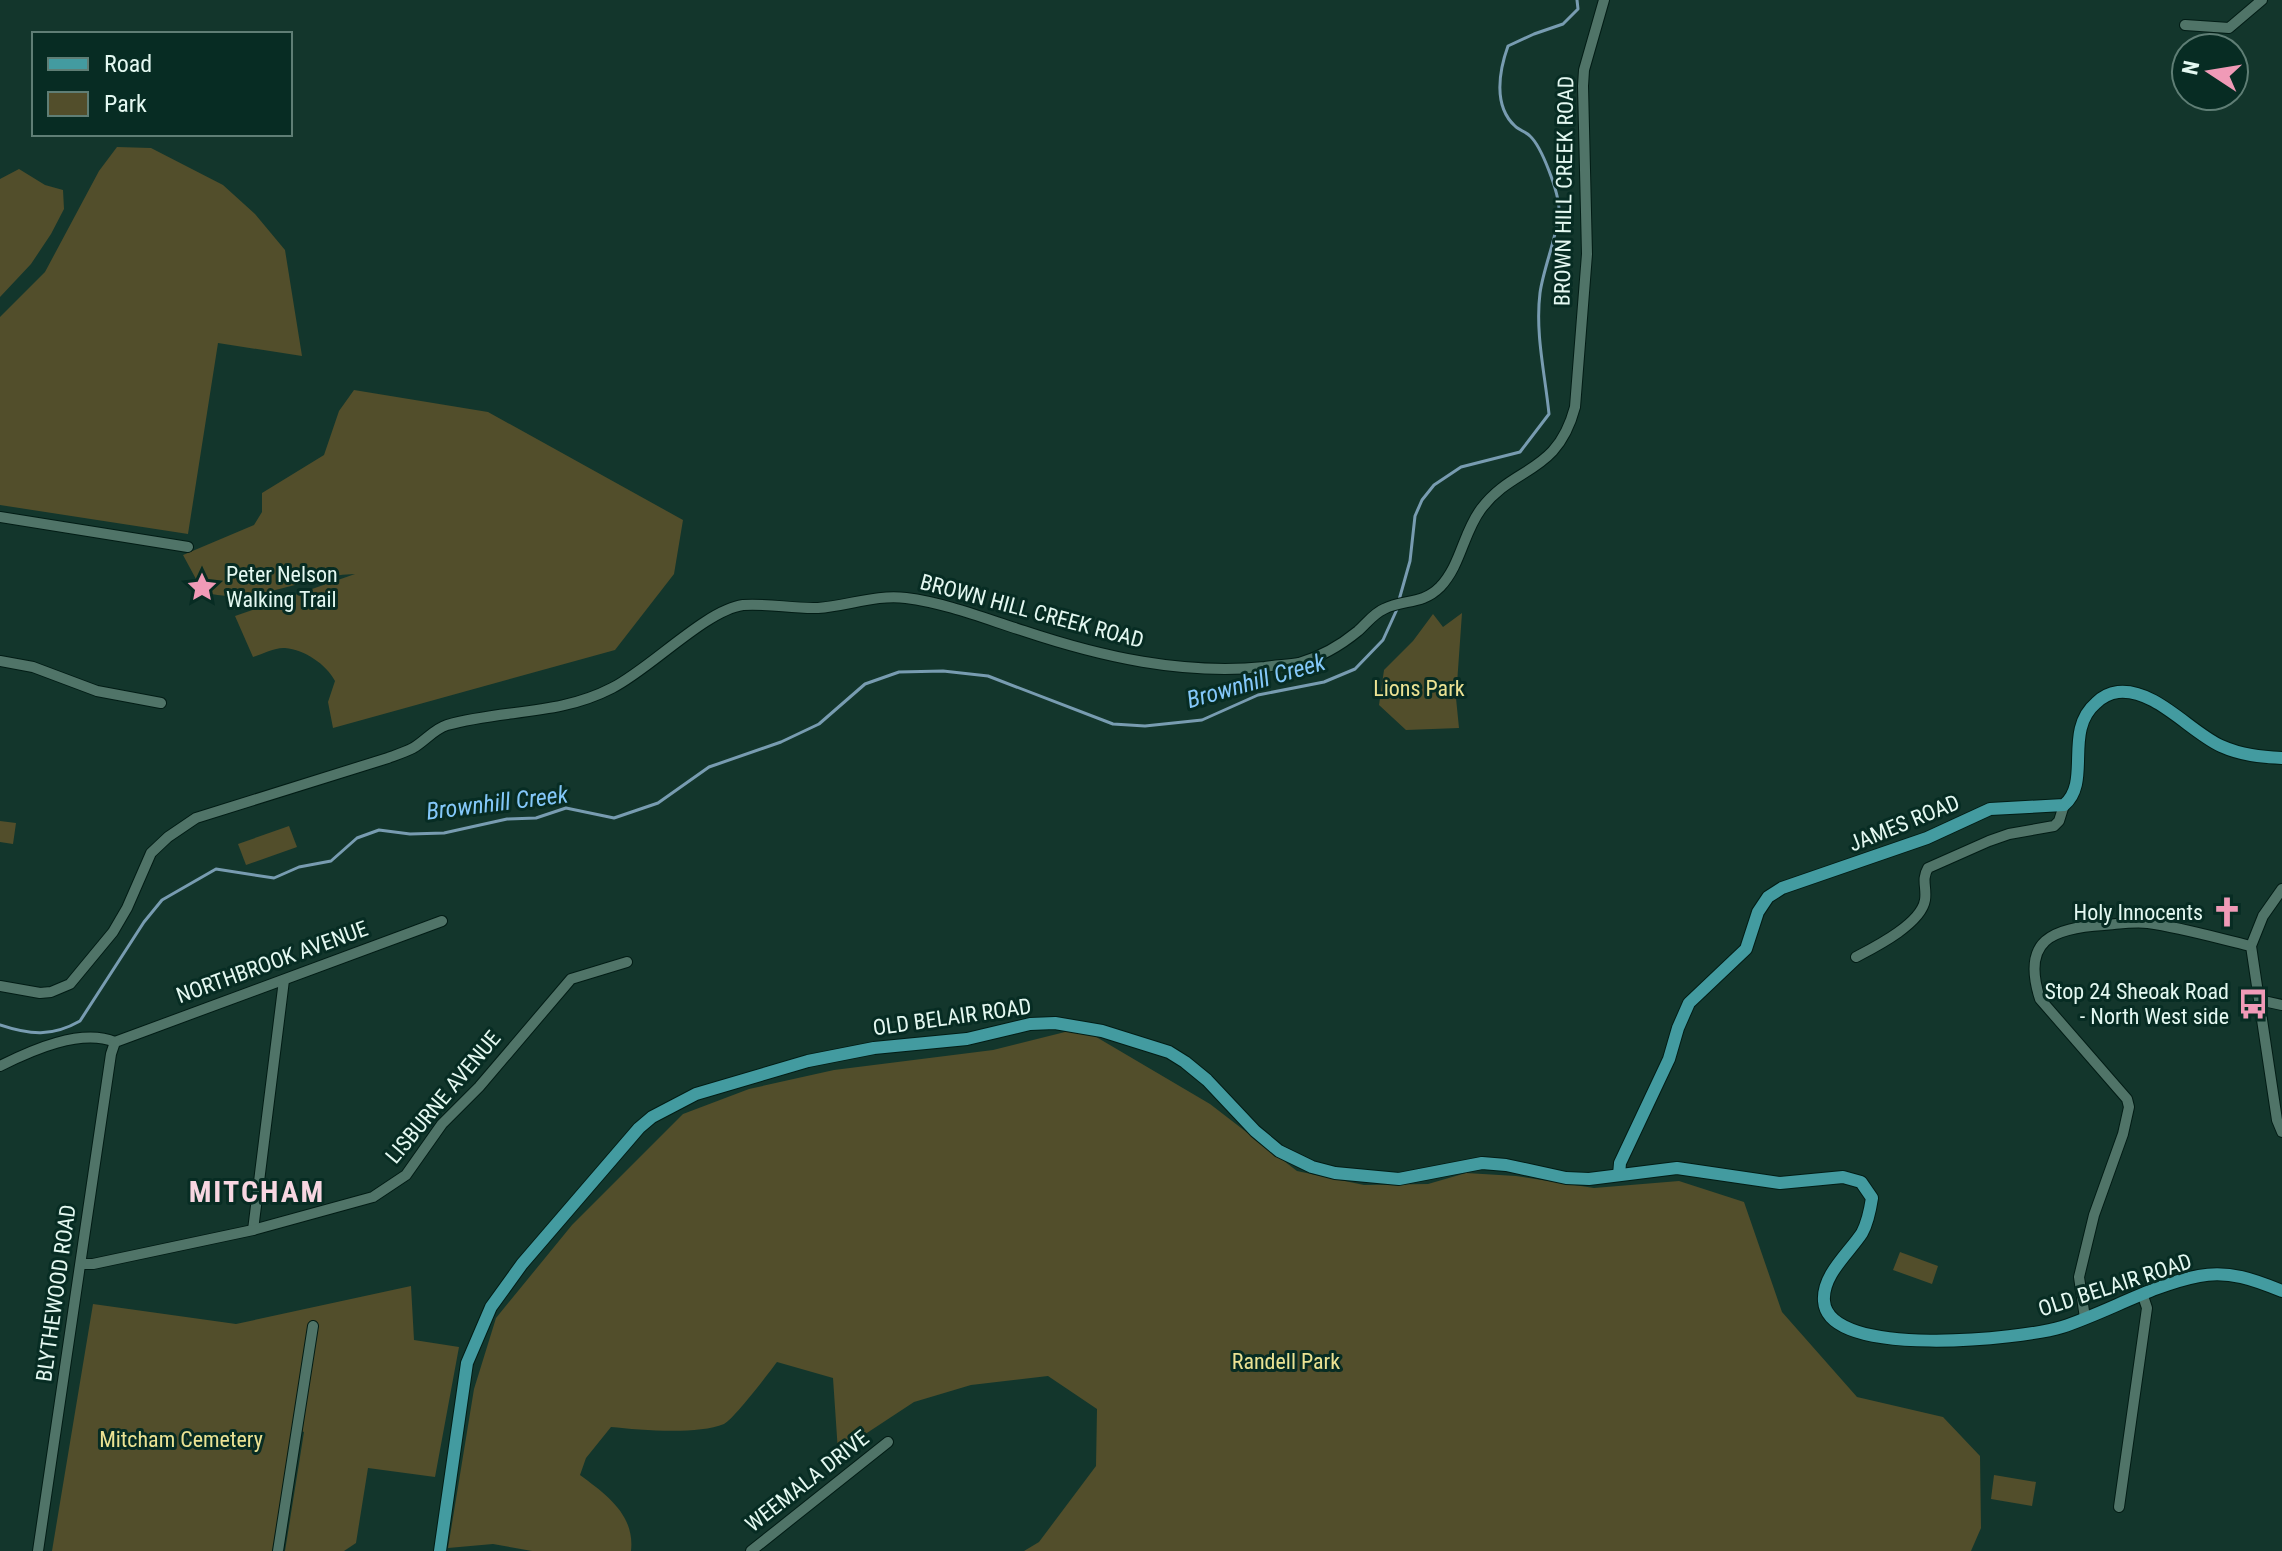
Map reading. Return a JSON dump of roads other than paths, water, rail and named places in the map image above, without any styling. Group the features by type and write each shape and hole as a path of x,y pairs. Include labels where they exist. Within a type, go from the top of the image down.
{"main road":[{"path":"2064,805 2075,790 2077,751 2084,716 2105,696 2119,692 2136,694 2156,703 2220,745 2258,757 2282,758"},
{"name":"JAMES ROAD","path":"1619,1175 1620,1163 1669,1059 1689,1003 1746,949 1758,912 1768,897 1791,883 1821,876 1927,838 1990,809 2064,805"},
{"name":"OLD BELAIR ROAD","path":"440,1551 467,1363 491,1307 522,1264 639,1128 674,1103 696,1094 821,1058 874,1048 967,1039 1030,1024 1055,1023 1102,1031 1169,1052 1207,1080 1255,1131 1279,1151 1312,1167 1335,1173 1399,1179 1482,1163 1566,1178 1677,1168 1780,1183 1843,1177 1861,1182 1872,1198 1868,1219 1828,1280 1824,1303 1827,1313 1841,1326 1870,1336 1935,1341 2014,1337 2061,1327 2192,1278 2224,1274 2244,1277 2282,1291"}],"street":[{"name":"BROWN HILL CREEK ROAD","path":"0,986 40,993 62,989 81,974 127,908 151,853 196,818 388,758 415,747 441,727 564,708 586,700 631,678 710,619 741,605 819,608 905,598 1127,659 1180,668 1222,669 1296,663 1323,654 1354,634 1386,607 1412,603 1435,591 1450,575 1469,530 1484,505 1544,460 1563,439 1575,407 1587,254 1584,70 1604,0"},
{"path":"2185,25 2229,28 2262,0"},
{"path":"0,517 188,547"},
{"path":"0,661 33,667 97,691 161,703"},
{"path":"1856,957 1885,942 1918,914 1925,902 1923,882 1928,868 2009,834 2054,826 2064,805"},
{"path":"2282,889 2263,916 2251,946 2277,1120 2282,1132"},
{"name":"NORTHBROOK AVENUE","path":"115,1042 442,921"},
{"path":"2085,1318 2079,1277 2094,1215 2123,1134 2129,1107 2127,1099 2040,999 2033,972 2038,948 2072,927 2145,923 2251,946"},
{"name":"LISBURNE AVENUE","path":"81,1264 253,1230 373,1197 406,1175 442,1124 479,1087 571,979 627,962"},
{"path":"253,1230 284,980"},
{"path":"2259,1000 2282,1005"},
{"path":"0,1066 73,1039 98,1036 115,1042"},
{"name":"BLYTHEWOOD ROAD","path":"38,1551 115,1042"},
{"path":"2119,1507 2147,1308 2143,1296"},
{"path":"278,1551 313,1326"},
{"name":"WEEMALA DRIVE","path":"751,1551 888,1442"}],"waterway":[{"name":"Brownhill Creek","path":"1399,600 1410,561 1415,516 1434,485 1461,467 1520,452 1549,414 1539,308 1558,219 1558,202 1540,150 1530,136 1515,126 1503,109 1500,77 1508,46 1563,24 1578,9 1577,0"},
{"name":"Brownhill Creek","path":"0,1025 41,1033 60,1030 80,1021 144,922 162,900 216,869 274,878 299,867 331,861 357,838 379,830 410,834 444,833 507,819 536,818 566,808 614,818 658,803 709,767 781,742 819,724 865,684 899,672 943,671 988,676 1113,724 1145,726 1202,720 1258,695 1324,682 1355,669 1383,640 1398,607"}],"place":[{"name":"Peter Nelson Walking Trail","path":"202,587"},
{"name":"Holy Innocents","path":"2227,912"},
{"name":"Stop 24 Sheoak Road - North West side","path":"2253,1004"}],"district":[{"name":"MITCHAM","path":"257,1191"}],"park label":[{"name":"Lions Park","path":"1419,688"},
{"name":"Randell Park","path":"1286,1361"},
{"name":"Mitcham Cemetery","path":"181,1439"}]}
